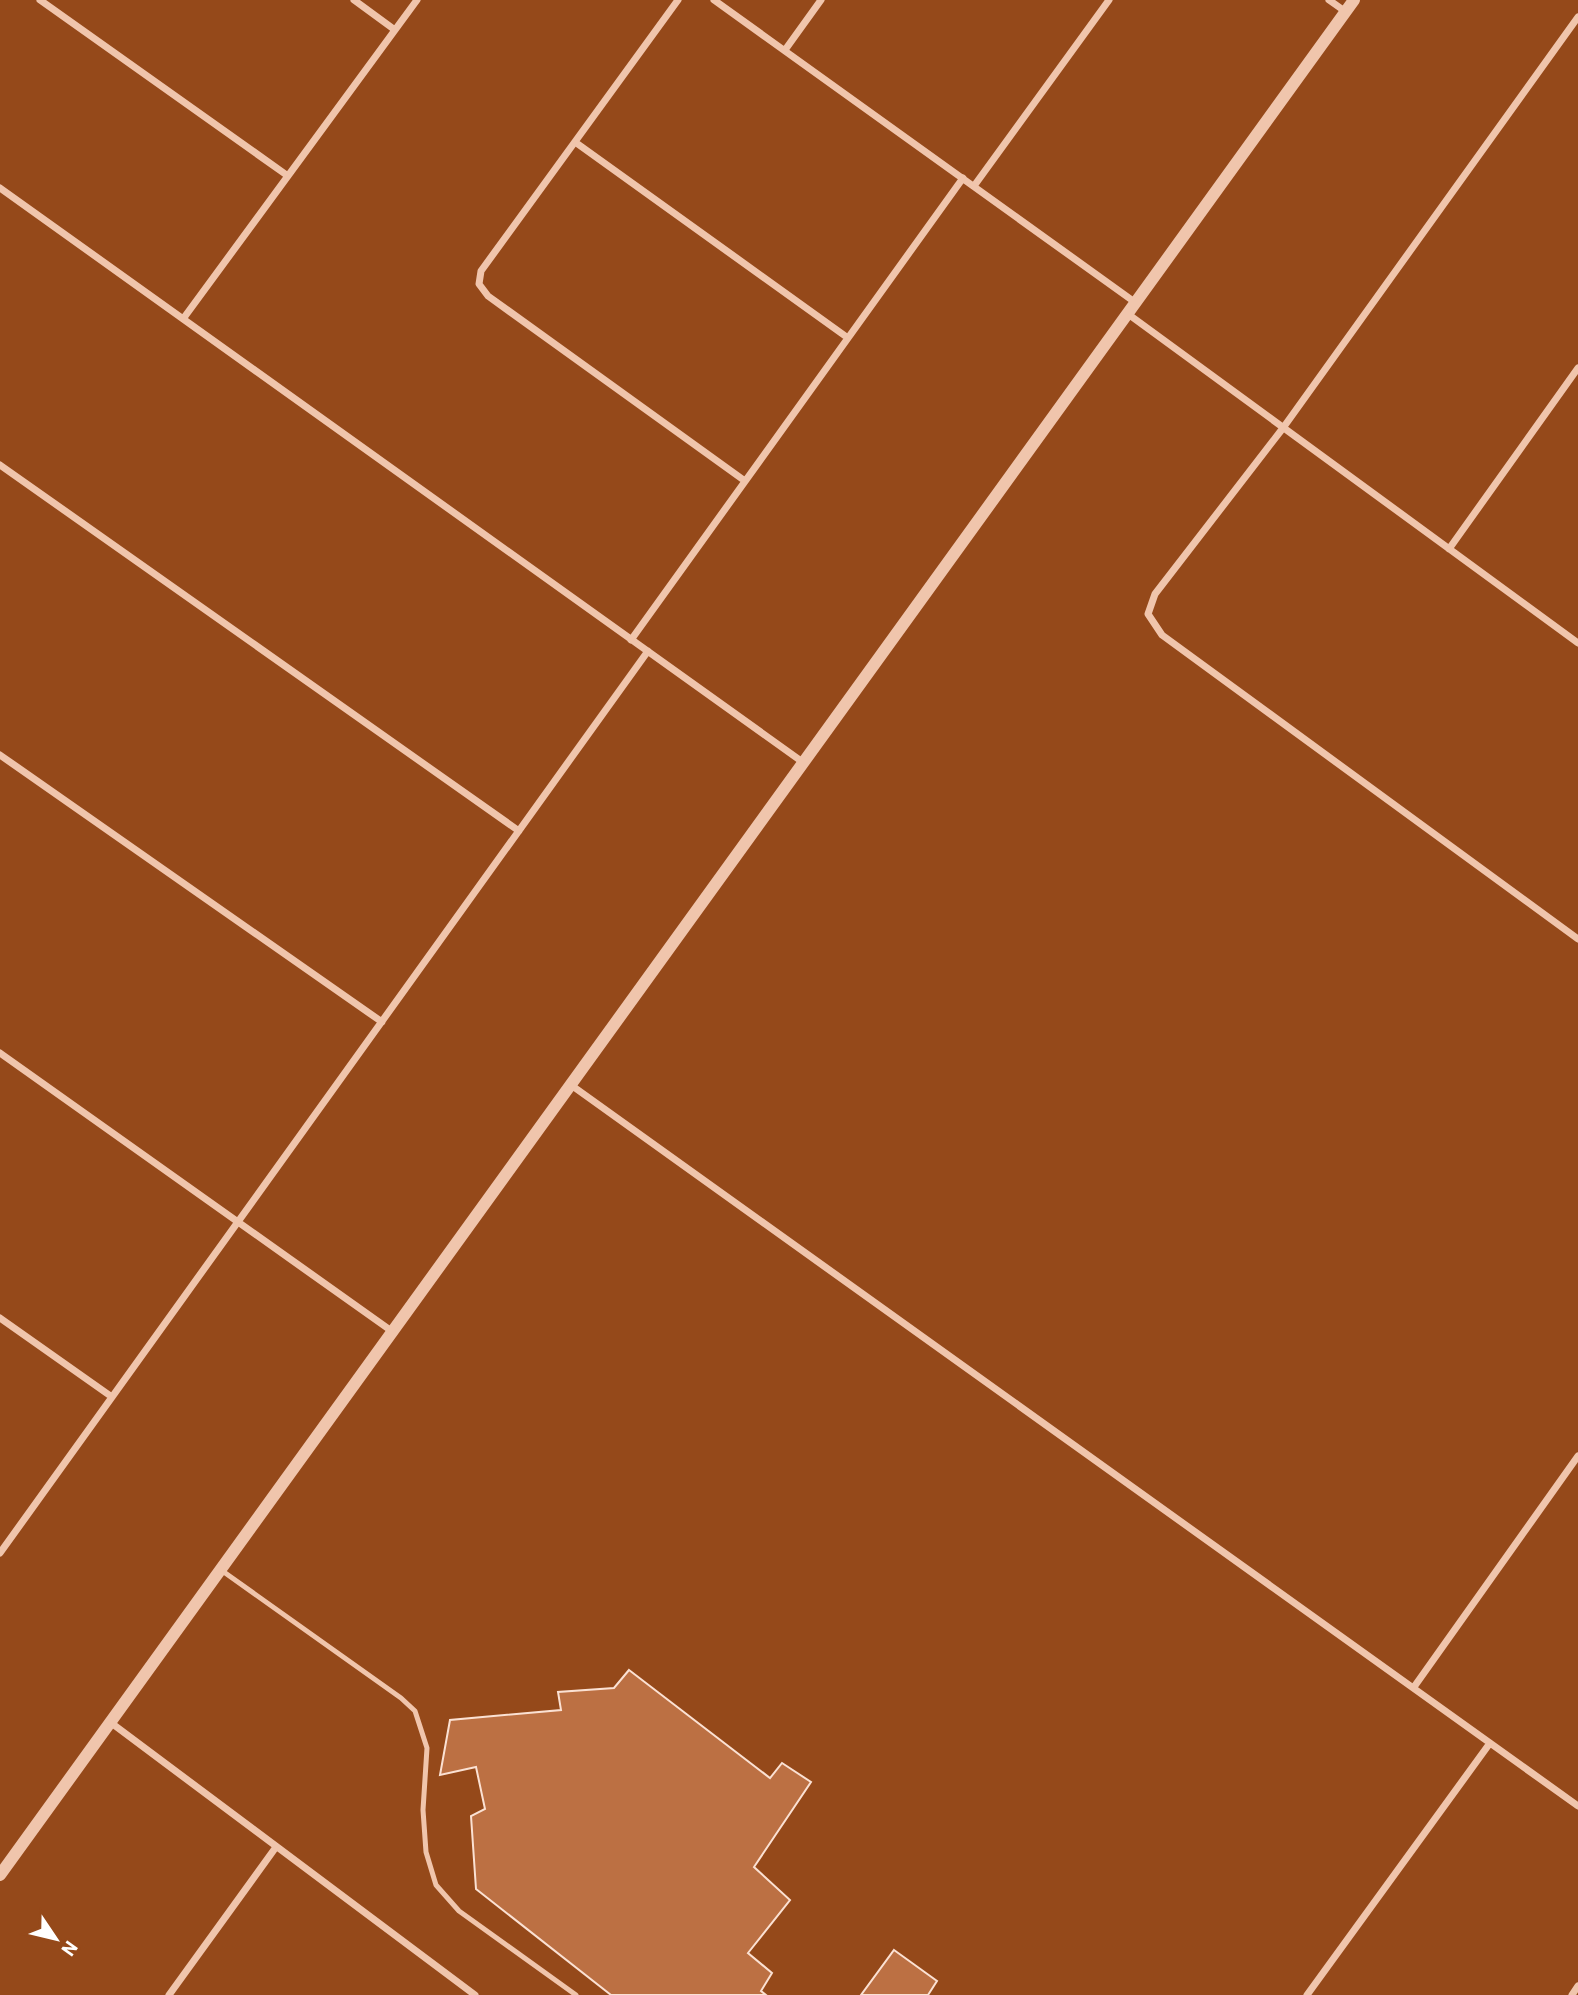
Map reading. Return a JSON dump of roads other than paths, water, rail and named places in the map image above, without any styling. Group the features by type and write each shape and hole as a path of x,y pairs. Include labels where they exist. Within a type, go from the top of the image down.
{"street":[{"path":"40,0 288,176"},
{"path":"354,0 395,30"},
{"path":"183,319 417,0"},
{"path":"678,0 481,271 479,284 488,296 745,481"},
{"path":"715,0 1136,303"},
{"path":"785,50 821,0"},
{"path":"974,186 1109,0"},
{"path":"1329,0 1346,12"},
{"path":"0,1875 1354,0"},
{"path":"1578,17 1283,428 1155,594 1148,614 1161,635 1578,939"},
{"path":"575,142 848,338"},
{"path":"631,640 963,178"},
{"path":"0,188 804,763"},
{"path":"1128,314 1578,643"},
{"path":"1449,549 1578,368"},
{"path":"0,465 519,831"},
{"path":"0,1553 648,651"},
{"path":"0,755 382,1022"},
{"path":"0,1053 393,1332"},
{"path":"571,1085 1578,1806"},
{"path":"0,1318 112,1397"},
{"path":"1414,1687 1578,1456"},
{"path":"110,1722 475,1995"},
{"path":"1307,1995 1490,1743"},
{"path":"169,1995 276,1847"},
{"path":"1572,1995 1578,1986"}],"lane":[{"path":"221,1570 401,1698 415,1711 427,1748 423,1810 426,1852 436,1885 459,1911 576,1995"}]}
